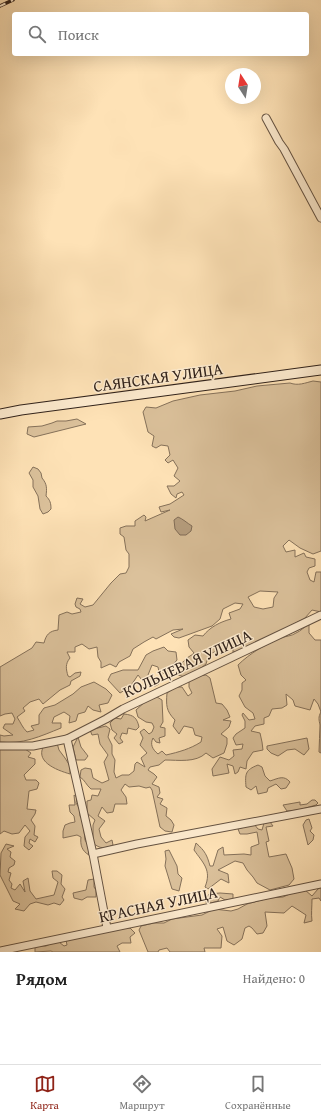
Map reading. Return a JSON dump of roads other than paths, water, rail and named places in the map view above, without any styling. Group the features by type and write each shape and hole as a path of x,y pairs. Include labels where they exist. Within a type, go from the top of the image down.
{"street":[{"path":"266,118 279,142 284,148 321,218"},
{"name":"САЯНСКАЯ УЛИЦА","path":"0,414 321,370"},
{"name":"КОЛЬЦЕВАЯ УЛИЦА","path":"0,746 32,746 67,739 106,720 124,709 321,615"},
{"path":"67,739 93,854 107,928"},
{"path":"93,854 137,844 321,809"},
{"name":"КРАСНАЯ УЛИЦА","path":"0,951 321,884"}],"railway":[{"path":"0,6 13,0"}]}
